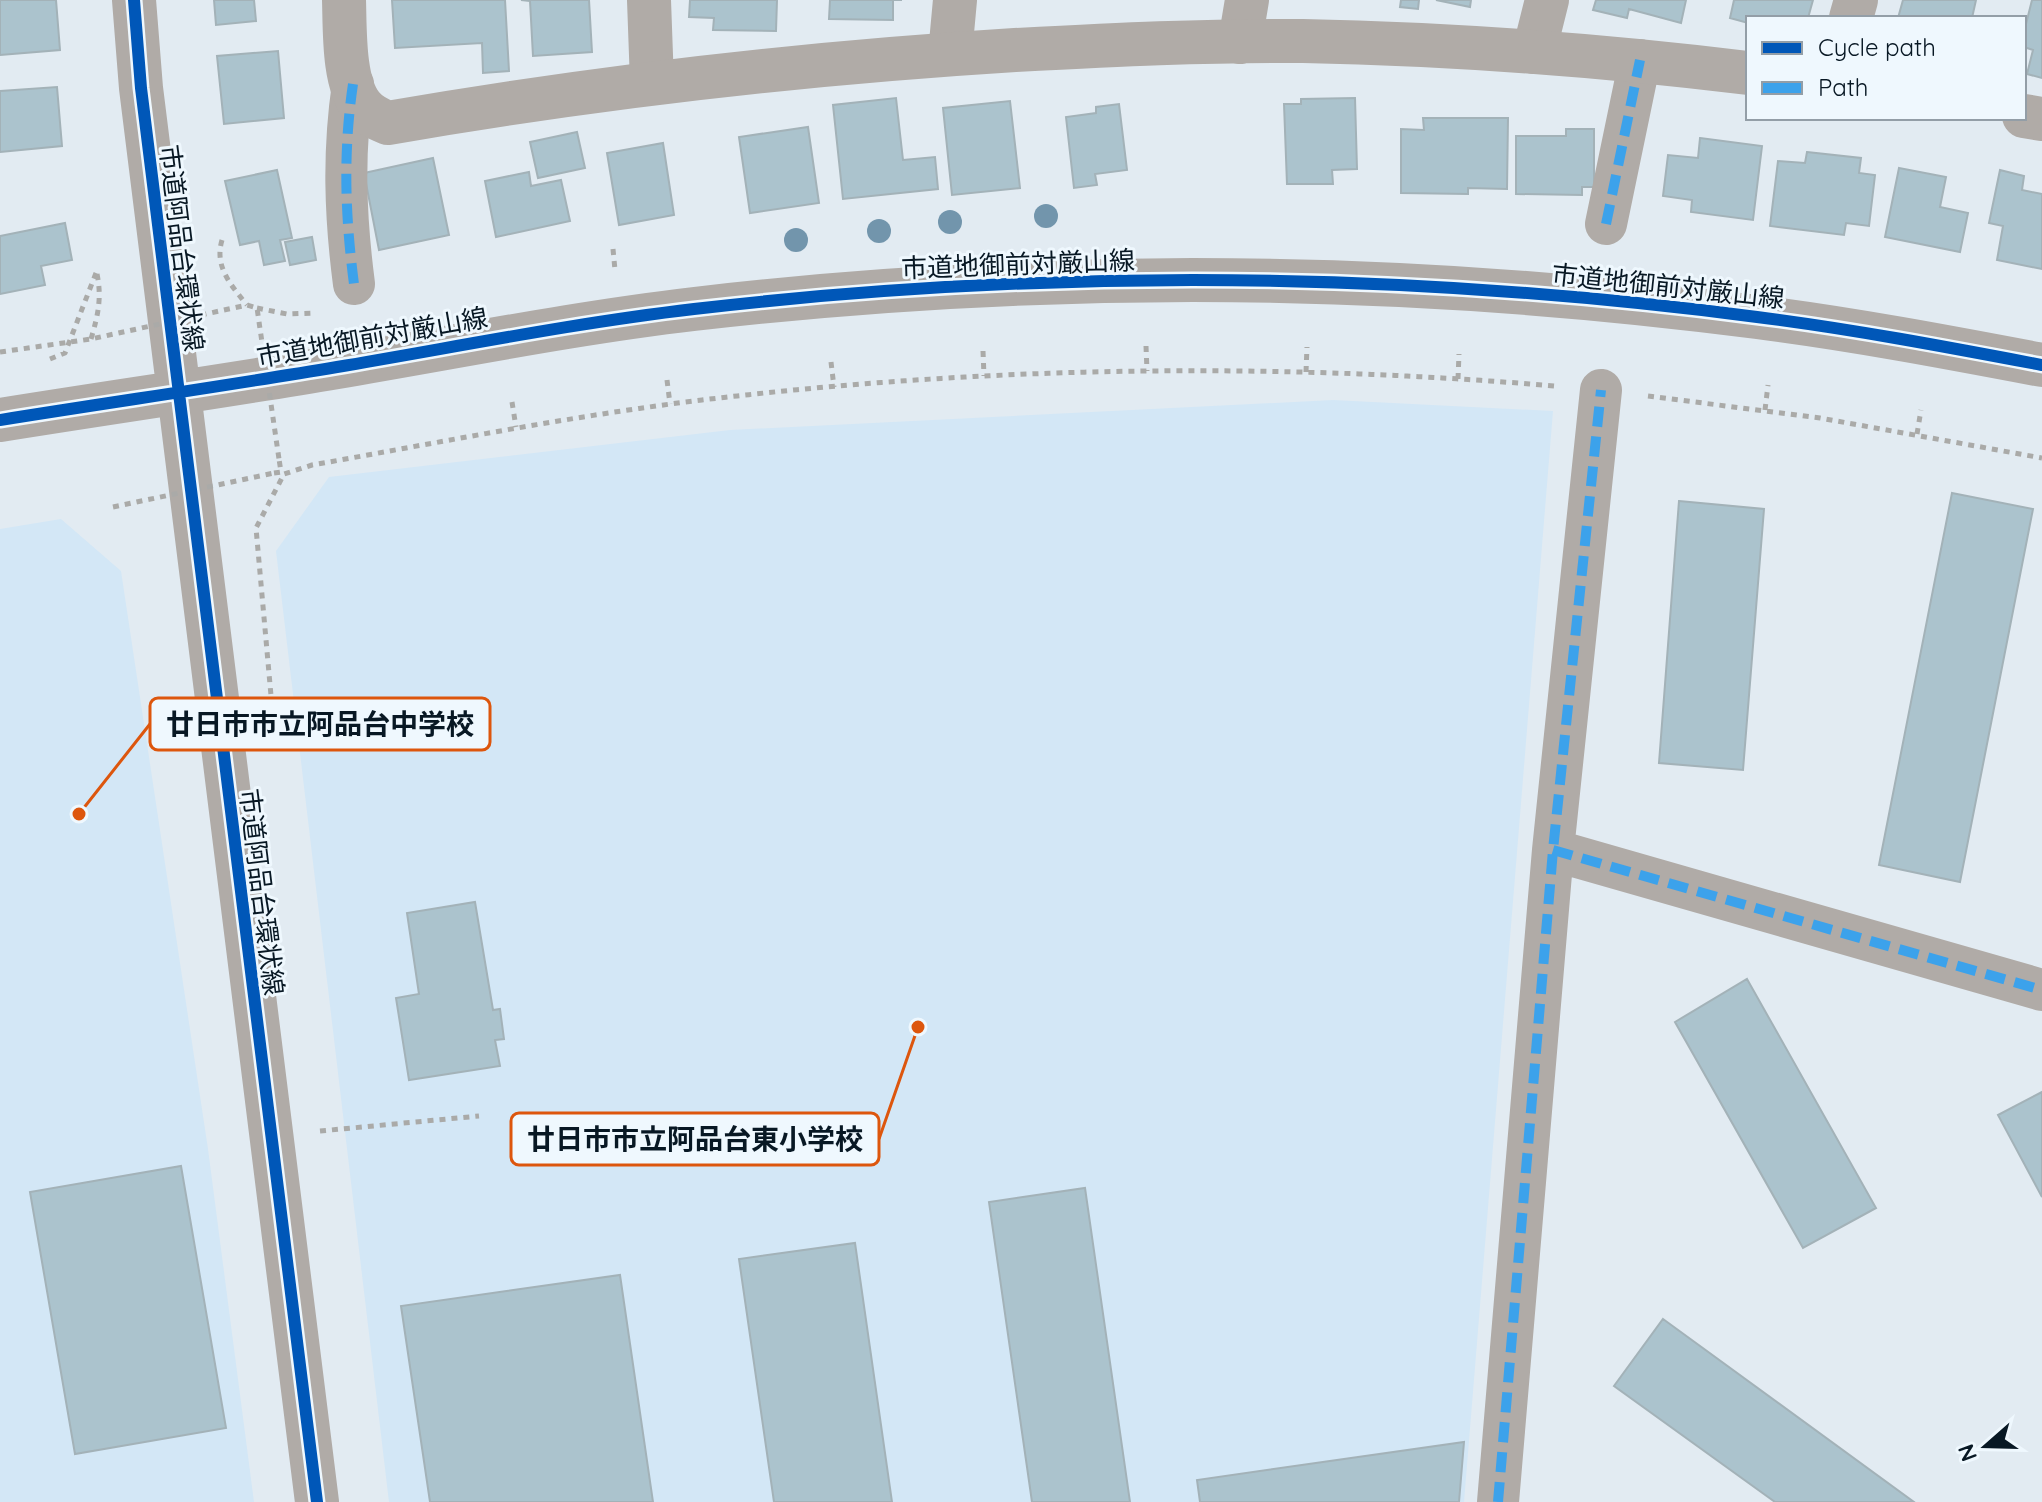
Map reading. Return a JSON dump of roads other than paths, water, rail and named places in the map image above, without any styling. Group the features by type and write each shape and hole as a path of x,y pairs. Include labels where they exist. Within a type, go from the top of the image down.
{"street":[{"name":"市道阿品台環状線","path":"134,0 141,88 178,392 317,1502"},
{"path":"344,0 346,50 360,104 373,117 388,123 652,83 950,54 1159,43 1243,21 1361,43 1640,60 1746,73"},
{"path":"649,0 652,83"},
{"path":"950,54 955,0"},
{"path":"1534,52 1547,0"},
{"path":"1606,224 1640,60"},
{"path":"353,84 344,188 354,284"},
{"name":"市道地御前対厳山線","path":"0,420 342,366 483,340 694,309 979,285 1193,280 1408,285 1663,306 1833,328 2042,365"},
{"path":"1498,1502 1553,850 1601,390"},
{"path":"1553,850 2042,990"}],"place":[{"name":"廿日市市立阿品台中学校","path":"79,814"},
{"name":"廿日市市立阿品台東小学校","path":"918,1027"}]}
